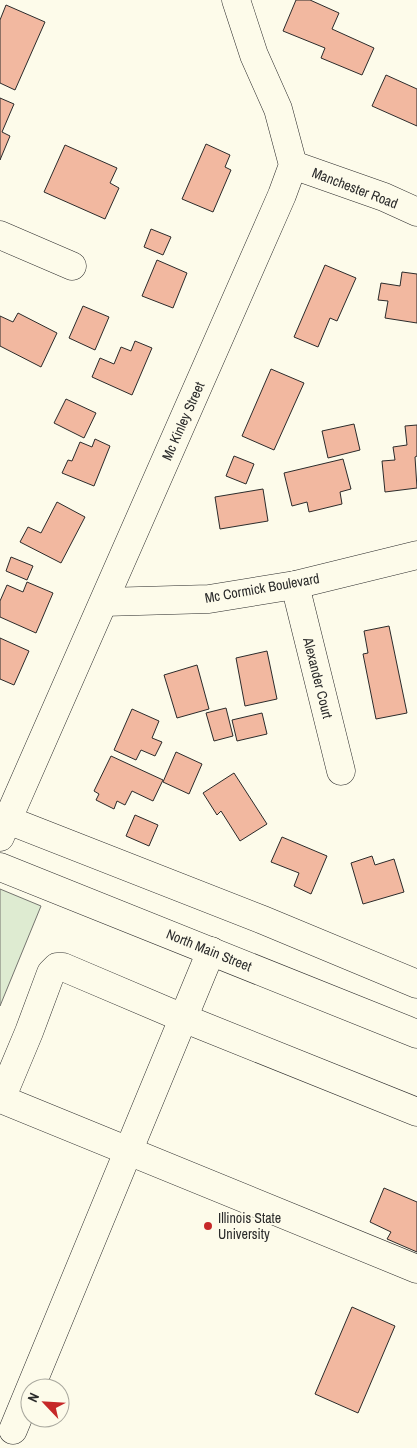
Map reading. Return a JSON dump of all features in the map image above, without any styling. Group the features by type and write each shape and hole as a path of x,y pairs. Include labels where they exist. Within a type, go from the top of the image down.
{"street":[{"path":"236,0 254,55 278,109 293,165"},
{"name":"Manchester Road","path":"293,165 384,197 417,212"},
{"name":"Mc Kinley Street","path":"3,825 104,602 282,196 293,165"},
{"path":"0,235 72,266"},
{"name":"Mc Cormick Boulevard","path":"104,602 209,599 295,585 417,555"},
{"name":"Alexander Court","path":"295,585 341,771"},
{"path":"3,825 263,920 417,984"},
{"name":"North Main Street","path":"0,867 417,1034"},
{"path":"13,1430 211,951"},
{"path":"417,1112 183,1018 63,967 57,967 51,973 29,1032 0,1099 417,1269"}],"green space":[{"path":"0,889 41,906 0,1006"}],"building":[{"path":"296,0 310,0 339,13 332,29 374,48 362,75 321,58 325,48 283,31"},
{"path":"6,5 45,22 15,90 0,83 0,20"},
{"path":"386,75 417,89 417,126 372,106"},
{"path":"0,98 14,104 2,132 10,136 0,160"},
{"path":"206,144 230,155 225,167 231,170 213,212 182,199"},
{"path":"65,145 117,168 110,183 119,188 105,219 44,192"},
{"path":"151,229 171,237 163,255 144,247"},
{"path":"157,260 187,273 173,308 142,296"},
{"path":"325,265 356,278 337,321 330,318 318,347 294,337"},
{"path":"402,272 417,274 417,323 385,318 388,301 378,300 381,283 400,286"},
{"path":"83,306 109,317 95,350 69,338"},
{"path":"18,313 57,333 41,367 0,346 0,316 13,322"},
{"path":"135,341 152,348 132,395 92,377 100,358 114,364 121,347 131,351"},
{"path":"271,369 304,383 274,450 242,436"},
{"path":"66,399 96,413 84,438 54,423"},
{"path":"354,424 360,450 328,458 322,431"},
{"path":"417,425 417,456 415,457 417,488 385,492 382,461 395,460 393,447 407,445 405,426"},
{"path":"95,439 110,446 94,486 62,473 68,460 72,461 80,442 92,447"},
{"path":"234,456 254,464 246,484 226,476"},
{"path":"343,459 351,489 340,492 342,504 309,512 307,502 292,506 284,473"},
{"path":"263,489 268,521 220,529 215,497"},
{"path":"57,502 85,517 61,563 20,542 28,527 41,533"},
{"path":"11,557 33,566 27,580 6,571"},
{"path":"27,582 53,593 36,633 0,617 0,601 7,585 23,592"},
{"path":"389,626 407,713 376,719 363,654 368,653 364,631"},
{"path":"0,638 29,651 14,685 0,679"},
{"path":"267,651 277,699 245,706 236,658"},
{"path":"197,665 209,709 177,718 164,675"},
{"path":"226,708 233,736 214,741 206,713"},
{"path":"132,709 159,721 152,738 162,742 155,756 141,750 136,760 114,750"},
{"path":"262,713 267,734 237,741 232,720"},
{"path":"176,752 202,764 189,794 163,782"},
{"path":"111,756 163,780 153,801 132,791 125,805 117,801 114,809 96,800 99,794 94,791"},
{"path":"234,773 267,824 240,841 221,811 217,815 203,793"},
{"path":"135,815 158,825 149,846 126,836"},
{"path":"282,837 327,856 311,894 294,886 299,873 271,862"},
{"path":"372,856 375,865 394,859 404,892 363,904 351,863"},
{"path":"384,1188 417,1202 417,1252 387,1239 391,1232 370,1222"},
{"path":"352,1307 395,1326 358,1413 315,1394"}],"place":[{"name":"Illinois State University","path":"208,1226"}]}
